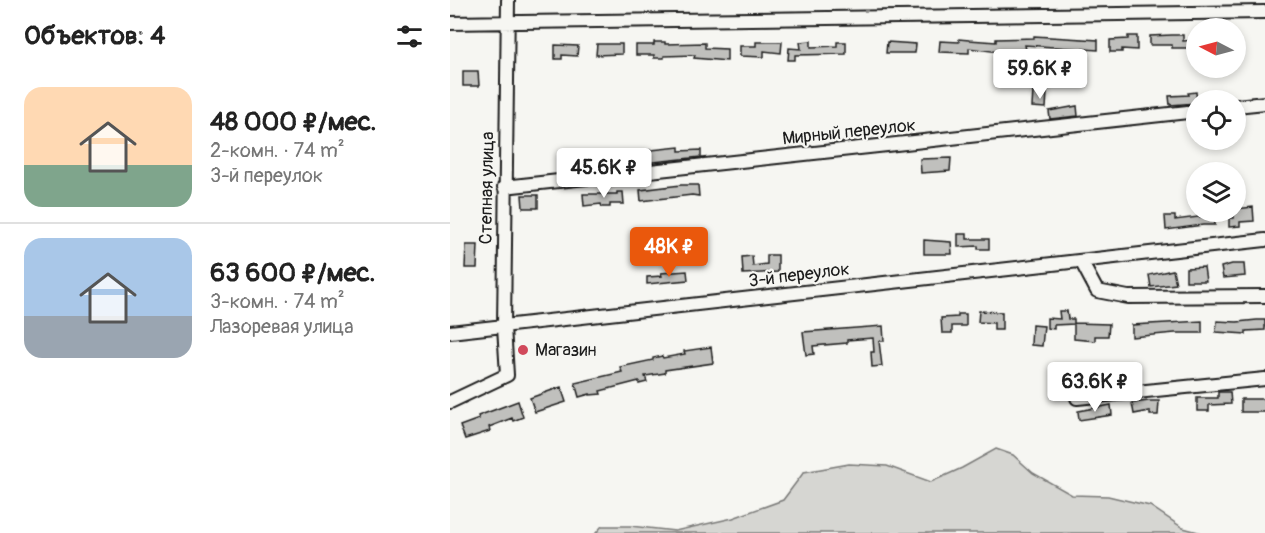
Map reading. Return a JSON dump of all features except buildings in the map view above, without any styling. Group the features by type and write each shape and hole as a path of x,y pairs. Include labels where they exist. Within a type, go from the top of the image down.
{"street":[{"name":"Степная улица","path":"450,402 507,375 504,327 504,187 508,0"},
{"path":"450,23 1265,12"},
{"path":"1246,105 1265,103"},
{"name":"Мирный переулок","path":"504,187 1186,112"},
{"name":"3-й переулок","path":"450,332 1265,240"},
{"path":"1081,261 1097,291 1128,297 1265,296"},
{"path":"1077,398 1265,379"}],"shaded area":[{"path":"996,449 1013,455 1033,473 1072,495 1108,496 1150,506 1183,528 1202,533 596,533 602,526 630,526 675,531 733,518 783,500 804,472 849,464 887,466 931,482"}],"place":[{"name":"Магазин","path":"523,350"}]}
